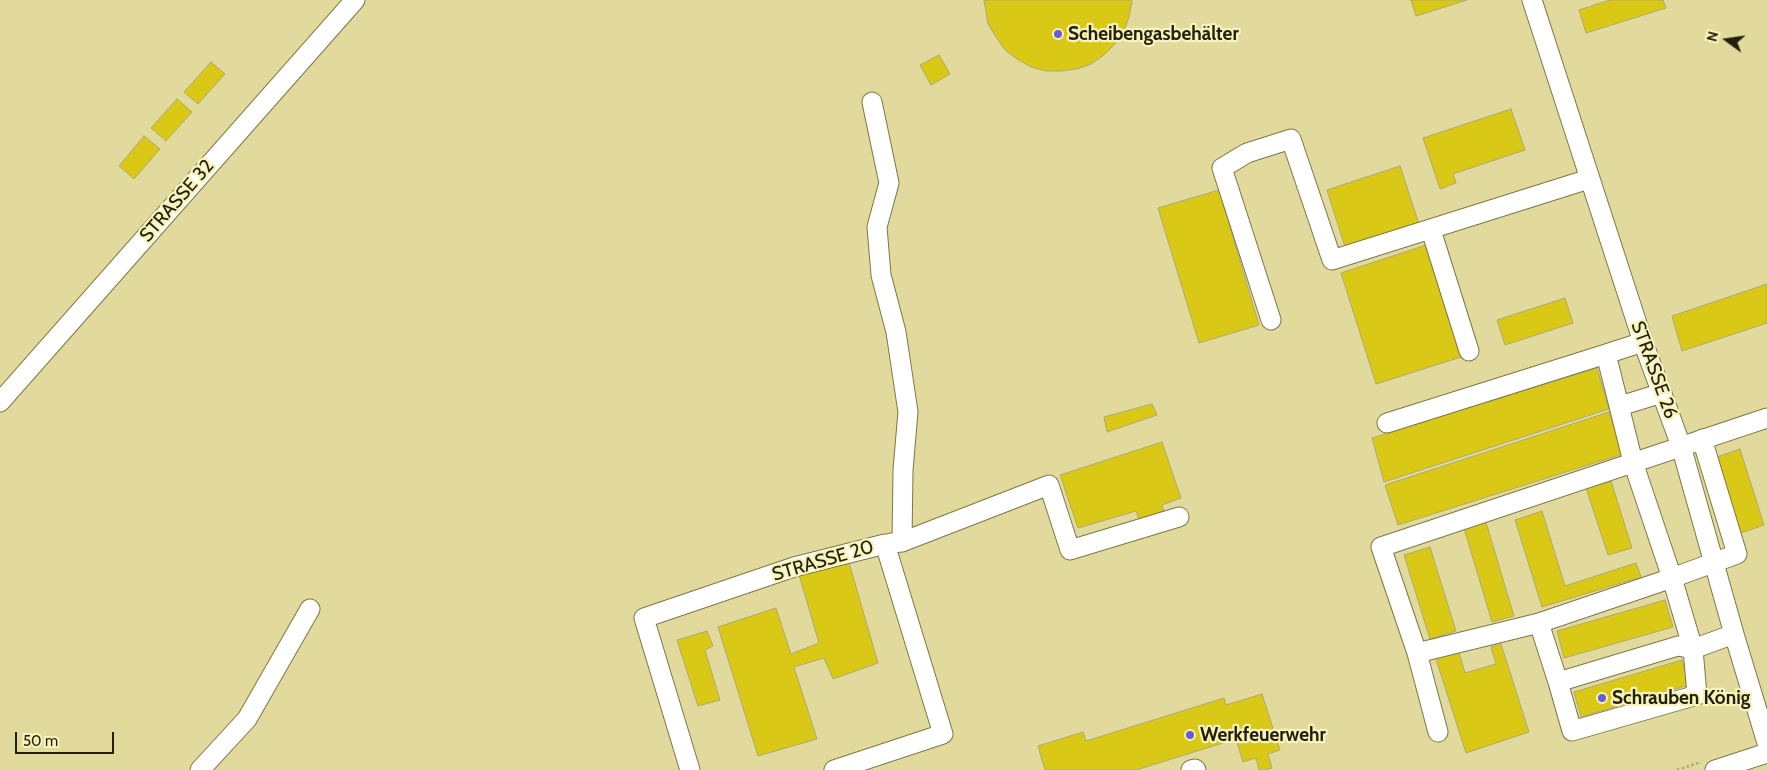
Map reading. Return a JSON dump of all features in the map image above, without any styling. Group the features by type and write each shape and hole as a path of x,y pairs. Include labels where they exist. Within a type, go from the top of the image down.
{"street":[{"name":"STRASSE 32","path":"0,402 355,0"},
{"name":"STRASSE 26","path":"1532,0 1588,178 1643,342 1681,446 1767,743"},
{"path":"872,102 889,183 877,227 881,275 896,332 908,412 903,470 893,543 1049,485 1070,550 1179,517"},
{"path":"1271,320 1222,168 1247,153 1291,140 1332,260 1431,230 1588,178"},
{"path":"1431,230 1469,351"},
{"path":"1387,422 1643,342"},
{"path":"1539,623 1572,731 1697,695 1693,649 1634,462 1606,354"},
{"path":"1620,406 1662,393"},
{"path":"1438,732 1417,653 1381,547 1767,418"},
{"path":"1417,653 1539,623 1737,554 1702,439"},
{"name":"STRASSE 20","path":"690,770 644,618 794,568 893,543 943,734 834,770"},
{"path":"200,770 247,719 310,609"},
{"path":"1558,682 1678,646 1693,649 1734,634"},
{"path":"1715,770 1767,754"},
{"path":"1191,770 1196,770"}],"shaded area":[{"path":"0,0 1767,0 1767,770 0,770"}],"building":[{"name":"Scheibengasbehälter","path":"984,0 1132,1 1124,31 1104,55 1091,64 1077,69 1046,71 1031,67 1005,50 988,24"},
{"path":"1411,0 1467,0 1416,16"},
{"path":"1610,0 1663,0 1666,8 1586,33 1579,10"},
{"path":"939,55 950,74 931,85 920,65"},
{"path":"211,62 225,74 198,104 184,92"},
{"path":"177,99 192,112 166,141 151,128"},
{"path":"1511,109 1525,150 1453,174 1456,183 1440,189 1423,138"},
{"path":"144,136 160,149 134,179 119,166"},
{"path":"1400,166 1419,224 1345,247 1327,190"},
{"path":"1219,190 1259,325 1199,343 1158,208"},
{"path":"1426,245 1461,357 1376,384 1341,273"},
{"path":"1767,284 1767,323 1682,351 1672,316"},
{"path":"1565,298 1573,323 1505,345 1497,320"},
{"path":"1597,368 1609,409 1384,482 1372,438"},
{"path":"1152,404 1157,415 1107,432 1104,417"},
{"path":"1609,412 1623,454 1398,525 1385,485"},
{"path":"1162,442 1181,498 1162,505 1164,511 1139,519 1136,511 1078,528 1060,475"},
{"path":"1740,449 1764,525 1741,533 1717,457"},
{"path":"1611,481 1632,548 1608,555 1586,488"},
{"path":"1542,511 1565,586 1636,563 1641,577 1542,607 1515,520"},
{"path":"1485,519 1514,616 1492,622 1463,525"},
{"path":"1430,547 1456,631 1430,639 1404,555"},
{"path":"848,559 878,663 833,679 824,658 794,667 817,739 758,756 718,627 776,608 791,654 819,643 799,575"},
{"path":"1665,600 1673,627 1564,658 1557,631"},
{"path":"707,631 713,646 705,650 720,700 698,706 677,640"},
{"path":"1501,644 1529,732 1466,753 1435,656 1458,649 1465,673 1496,664 1491,647"},
{"path":"1682,660 1689,685 1581,717 1574,692"},
{"name":"Werkfeuerwehr","path":"1262,694 1280,750 1268,754 1272,768 1265,770 1259,770 1256,758 1243,762 1236,739 1136,770 1045,770 1038,746 1083,732 1086,741 1224,698 1226,705"}],"place":[{"name":"Scheibengasbehälter","path":"1058,34"},
{"name":"Schrauben König","path":"1602,698"},
{"name":"Werkfeuerwehr","path":"1190,735"}]}
